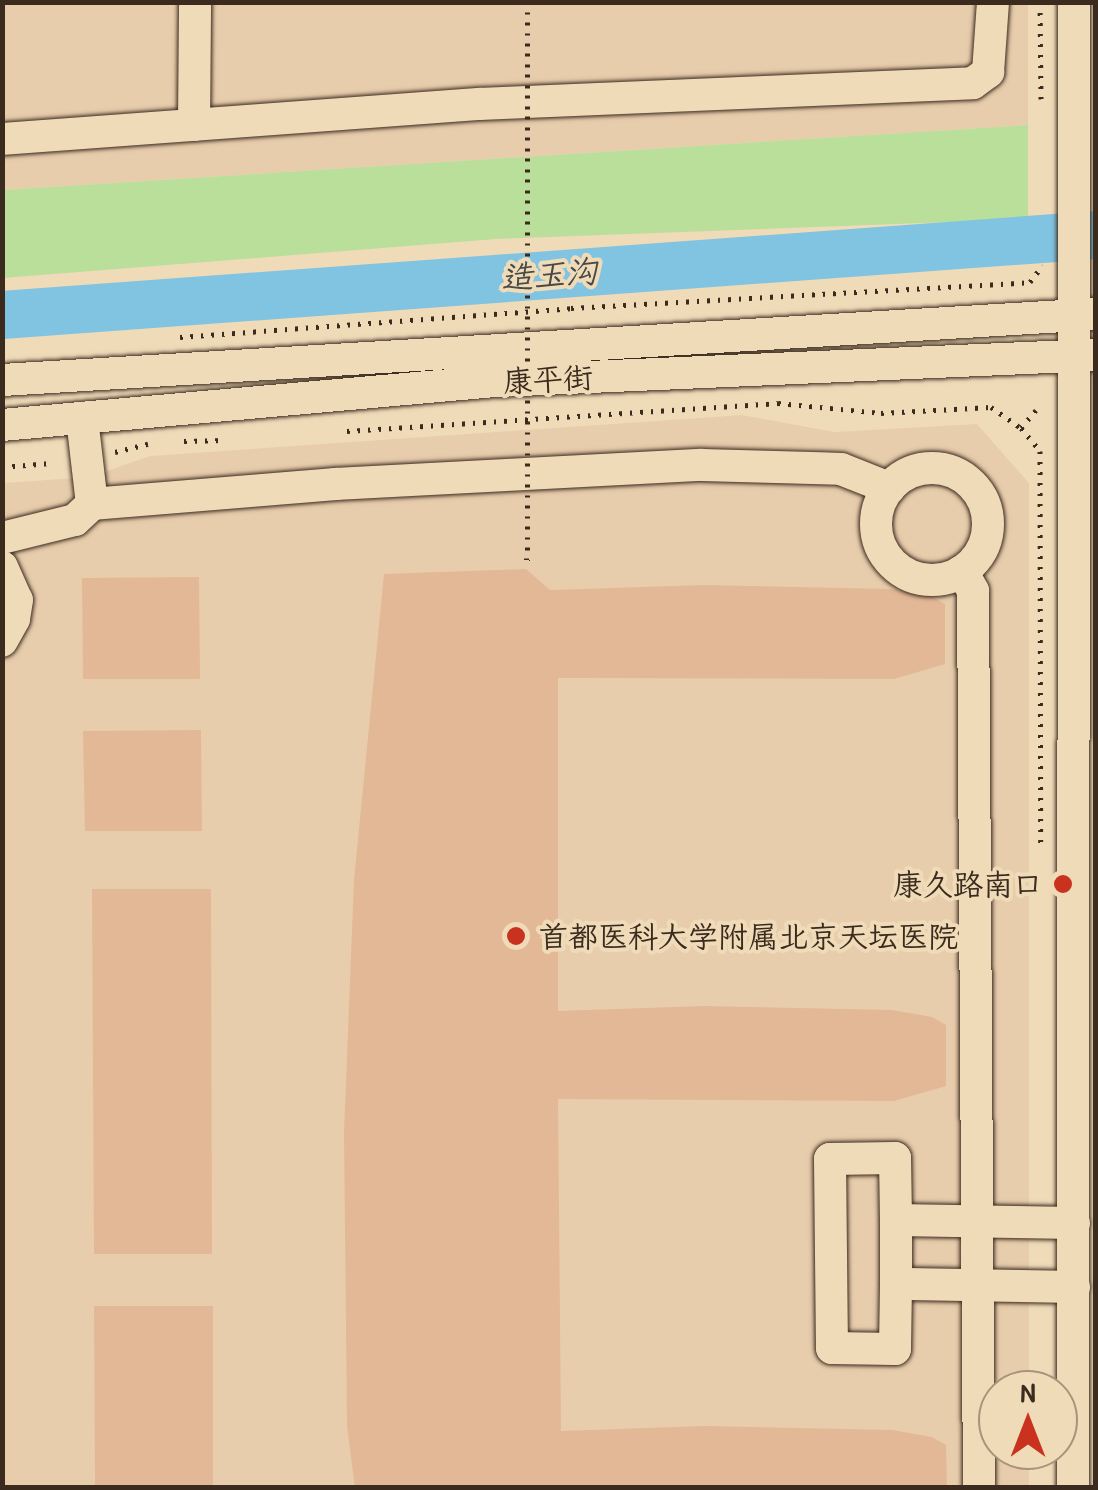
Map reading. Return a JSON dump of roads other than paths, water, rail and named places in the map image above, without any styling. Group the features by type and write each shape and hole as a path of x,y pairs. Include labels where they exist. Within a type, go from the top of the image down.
{"street":[{"path":"194,125 195,2"},
{"path":"2,139 479,104 974,83 988,72 994,2"},
{"path":"1074,2 1074,198 1058,263 1085,316 1074,1488"},
{"name":"康平街","path":"2,380 1085,316"},
{"name":"康平街","path":"2,425 496,381 1085,356"},
{"path":"82,418 92,504"},
{"path":"2,538 75,520 92,504 373,481 702,465 841,469 889,488"},
{"path":"921,468 959,474 974,486 988,522 986,541 962,571 929,580 896,567 878,538 876,520 889,488 921,468"},
{"path":"2,566 12,582 16,600 14,620 2,640"},
{"path":"962,571 973,592 979,1488"},
{"path":"894,1158 896,1220 895,1349 832,1348 830,1159 894,1158"},
{"path":"896,1220 1074,1223"},
{"path":"896,1284 1074,1287"}],"waterway":[{"name":"造玉沟","path":"2,315 1096,235"}],"place":[{"name":"康久路南口","path":"1063,884"},
{"name":"首都医科大学附属北京天坛医院","path":"516,936"}]}
